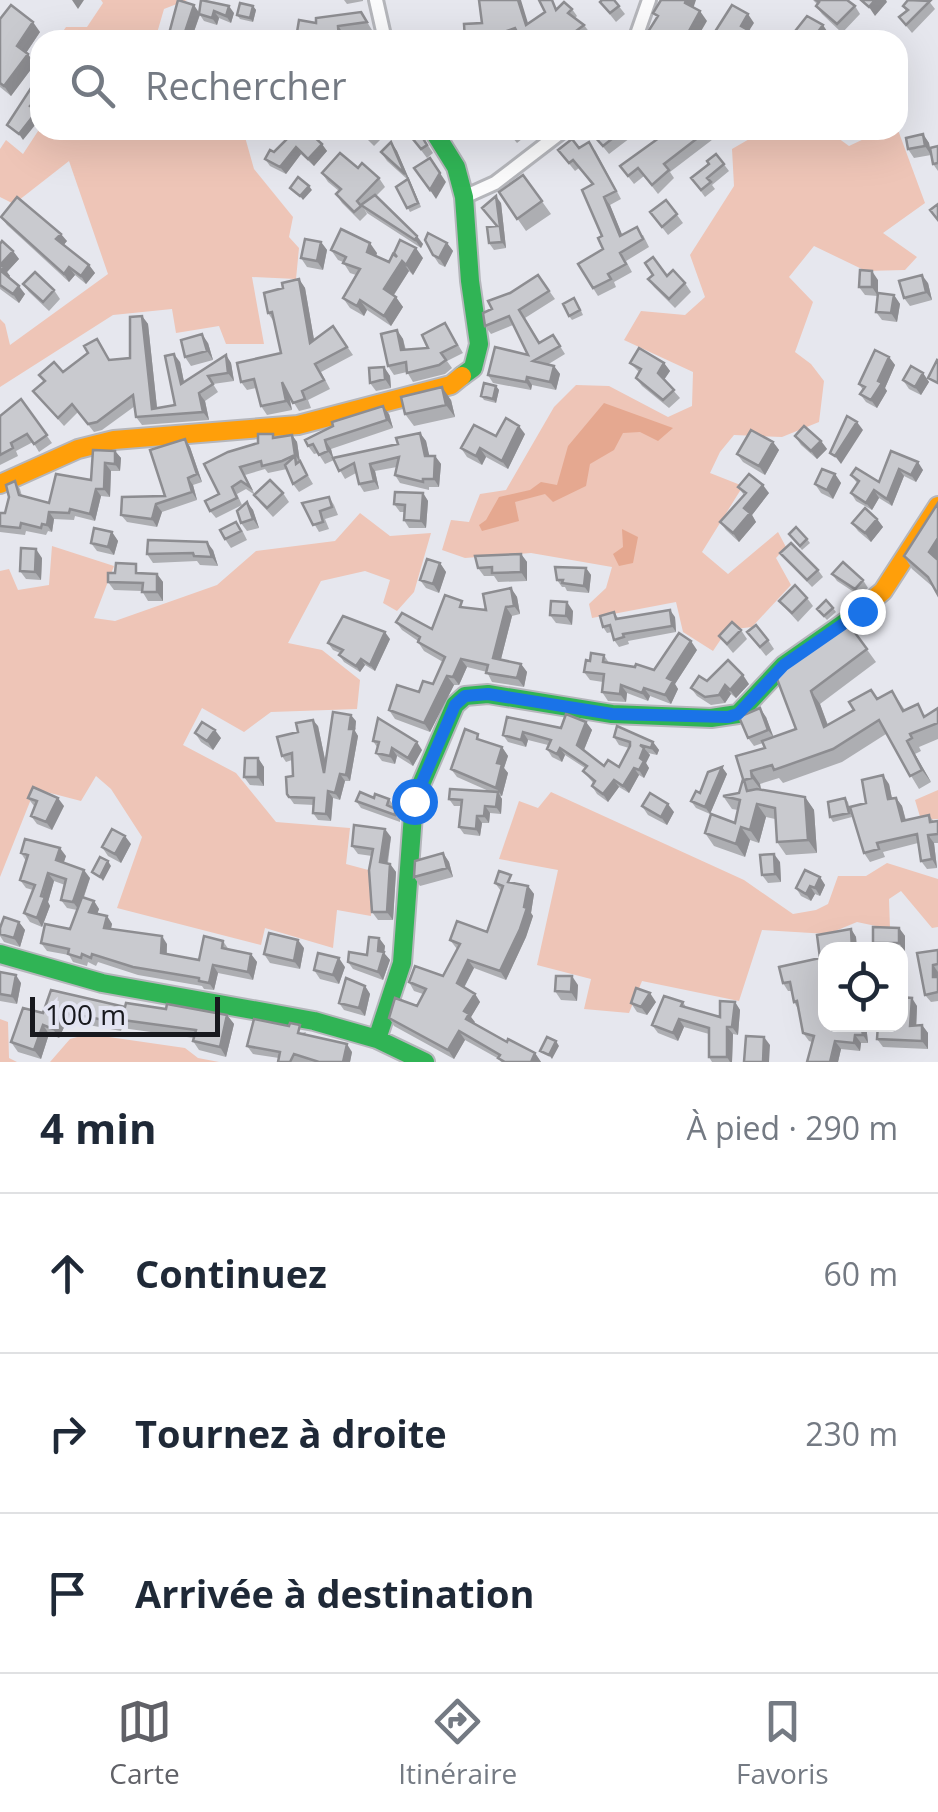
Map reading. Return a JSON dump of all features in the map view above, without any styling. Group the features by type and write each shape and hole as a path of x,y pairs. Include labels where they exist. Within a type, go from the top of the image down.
{"street":[{"path":"376,0 382,30"},
{"path":"638,30 649,0"},
{"path":"0,484 78,448 114,440 298,424 450,385 465,377 473,368 479,344 464,196 456,168 439,140"},
{"path":"464,196 496,183 551,140"},
{"path":"377,1039 402,963 414,801 455,705 465,696 488,694 612,714 711,718 738,714 784,665 862,611 882,591 938,506"},
{"path":"0,954 102,983 264,1010 377,1039 425,1062"}],"shaded area":[{"path":"101,0 187,0 164,9 158,30 64,30 87,27 103,3"},
{"path":"6,140 23,154 32,140 246,140 254,169 293,217 289,237 299,248 296,279 252,277 264,344 226,344 219,326 176,333 172,309 113,315 0,387 0,319 10,345 108,274 69,161 14,204 0,197 0,149"},
{"path":"748,140 841,140 849,146 862,140 902,140 925,203 883,233 917,257 905,270 866,271 814,246 789,277 813,302 795,352 824,381 819,422 782,437 734,435 710,473 743,486 702,552 728,574 778,532 786,547 776,558 791,585 752,627 727,630 713,651 683,632 676,602 592,618 589,604 606,588 612,567 531,553 465,558 442,550 451,520 469,522 480,494 506,490 554,407 576,385 609,386 668,417 692,406 693,372 624,340 641,311 685,315 705,297 690,255 734,186 732,149"},
{"path":"604,403 673,428 658,441 640,432 623,433 614,450 590,464 586,486 553,502 545,494 515,502 519,521 482,531 479,525 499,497 530,490 541,482 557,485 568,446"},
{"path":"360,513 390,536 431,533 414,592 397,611 383,603 390,580 365,571 321,581 288,643 322,650 360,680 357,709 271,712 244,732 202,708 183,745 236,773 276,822 350,828 346,864 372,871 371,916 337,910 333,948 265,928 261,945 117,908 142,837 111,789 96,776 81,801 35,789 0,877 0,571 9,569 18,590 49,585 52,546 114,566 94,618 115,621 217,585 256,551 335,541"},
{"path":"622,529 638,537 633,563 619,566 613,554 623,547"},
{"path":"938,790 938,819 921,820 915,800"},
{"path":"551,792 744,880 793,914 828,904 838,876 866,876 887,863 938,879 938,927 932,928 901,891 889,899 890,929 857,922 828,934 762,930 739,1001 642,981 629,1013 584,1009 591,979 537,965 558,870 499,859 519,801 538,808"},
{"path":"0,1019 8,1022 9,1058 17,1062 0,1062"},
{"path":"88,1034 185,1048 198,1058 219,1062 50,1062 70,1039"}],"building":[{"path":"178,0 194,5 186,30 170,30"},
{"path":"201,0 229,6 226,16 214,11 212,18 199,14"},
{"path":"479,0 518,0 526,25 545,12 539,0 552,0 556,10 564,2 572,9 568,13 584,25 577,30 464,30 464,24 482,23"},
{"path":"602,0 614,0 619,6 610,13"},
{"path":"661,0 686,0 700,11 690,30 649,30 658,16 653,13"},
{"path":"816,0 847,0 855,6 837,24 816,6"},
{"path":"908,0 930,1 906,25 899,17 908,10 903,6"},
{"path":"240,3 253,6 250,18 237,15"},
{"path":"11,5 33,22 17,46 28,54 4,86 0,83 0,19"},
{"path":"732,5 748,14 741,26 748,30 716,30"},
{"path":"361,12 367,22 338,26 338,30 297,30 299,20 316,23 316,18"},
{"path":"807,16 823,25 819,30 796,30"},
{"path":"30,90 30,120 19,134 7,125"},
{"path":"923,134 925,146 908,149 908,138"},
{"path":"286,140 318,140 322,144 308,159 296,147 280,167 265,159 270,150 274,152"},
{"path":"414,140 424,140 427,145 421,149"},
{"path":"571,140 579,148 589,142 616,191 604,197 620,236 637,227 643,239 620,253 626,264 608,274 611,279 593,288 578,264 603,249 598,238 602,236 582,190 593,184 573,160 569,163 558,150"},
{"path":"656,140 695,140 664,164 669,170 652,185 638,168 628,176 620,166"},
{"path":"391,142 405,174 381,152"},
{"path":"938,146 938,163 933,164 930,148"},
{"path":"340,153 358,168 362,163 379,178 357,201 361,206 354,212 336,194 341,189 322,173"},
{"path":"716,154 724,164 707,178 711,182 701,190 691,178"},
{"path":"430,158 440,173 430,190 414,168"},
{"path":"523,175 542,201 517,219 499,192"},
{"path":"298,177 309,186 300,196 290,188"},
{"path":"408,179 418,203 407,208 396,187"},
{"path":"375,195 417,236 415,240 361,205"},
{"path":"496,196 502,242 489,243 487,227 497,226 482,208"},
{"path":"17,197 61,234 56,239 89,265 81,276 69,267 64,274 1,217"},
{"path":"666,200 677,214 662,227 650,212"},
{"path":"938,204 938,220 930,210"},
{"path":"341,229 370,243 367,252 389,262 393,254 397,257 394,253 400,240 416,248 406,265 402,261 384,289 396,297 384,316 360,300 357,306 343,298 360,269 343,263 346,257 331,250"},
{"path":"428,233 447,243 439,258 425,240"},
{"path":"305,239 321,242 317,261 301,258"},
{"path":"2,241 13,251 0,265 0,244"},
{"path":"653,257 667,276 673,270 685,283 669,299 648,279 653,275 645,263"},
{"path":"0,265 4,267 1,271 19,286 13,294 0,285"},
{"path":"860,270 872,271 872,287 859,287"},
{"path":"35,272 54,290 43,302 23,284"},
{"path":"538,275 549,291 519,310 539,343 553,335 560,346 533,361 554,366 550,382 488,375 495,347 528,355 509,316 485,326 483,313 492,309 488,301 510,293"},
{"path":"922,275 926,292 904,298 899,281"},
{"path":"299,279 310,343 333,326 347,347 315,364 324,380 302,391 305,399 293,403 282,382 286,401 261,406 254,379 241,382 237,363 281,353 264,293"},
{"path":"878,293 894,295 891,313 876,312"},
{"path":"574,298 580,310 569,316 563,304"},
{"path":"142,316 152,409 175,405 165,356 174,354 181,384 226,355 228,373 208,376 213,384 199,393 203,412 136,417 133,395 97,422 88,424 72,404 58,418 33,391 45,381 39,375 54,362 63,372 88,353 84,346 97,339 109,360 130,358 130,317"},
{"path":"445,323 457,345 441,353 446,360 407,373 406,362 388,366 381,334 397,330 401,350 428,348 422,335"},
{"path":"202,334 207,351 185,357 181,340"},
{"path":"639,348 664,363 658,373 674,390 663,400 636,378 641,369 630,363"},
{"path":"875,350 889,357 878,381 882,383 871,400 860,394 865,387 859,384"},
{"path":"938,361 938,383 928,378"},
{"path":"911,366 923,373 915,387 903,380"},
{"path":"384,367 385,379 370,383 369,368"},
{"path":"484,383 496,386 493,399 481,396"},
{"path":"442,387 446,405 405,414 401,397"},
{"path":"21,399 47,435 34,444 27,434 0,455 0,416"},
{"path":"383,406 387,420 325,440 328,451 319,455 313,444 308,446 305,440 333,426 332,422"},
{"path":"847,416 857,422 835,456 830,453"},
{"path":"506,418 519,426 502,461 480,448 476,456 461,448 474,425 496,436"},
{"path":"804,426 821,441 811,451 795,436"},
{"path":"751,430 773,442 759,466 737,454"},
{"path":"420,433 425,456 435,456 434,479 423,482 395,475 399,457 370,464 374,481 359,484 354,463 339,471 333,458 398,444 396,438"},
{"path":"258,434 273,434 273,438 292,435 295,455 262,466 261,461 240,467 250,487 241,481 232,487 237,498 210,511 205,501 219,494 204,464 258,443"},
{"path":"185,439 197,474 188,478 192,492 156,504 152,519 121,515 122,497 165,496 150,450"},
{"path":"93,450 115,451 115,464 105,463 104,489 96,489 90,514 70,509 69,513 49,512 47,525 42,524 41,528 21,523 20,528 0,526 0,513 5,513 9,497 6,485 15,481 19,495 49,503 56,474 91,480"},
{"path":"891,451 918,462 911,475 899,469 887,499 874,490 866,503 851,493 859,481 851,475 856,468 879,482"},
{"path":"295,456 296,464 300,461 307,475 293,484 285,465"},
{"path":"822,469 835,474 827,490 815,484"},
{"path":"749,474 763,485 744,508 750,513 733,533 720,522 746,493 738,487"},
{"path":"270,480 283,493 267,508 254,495"},
{"path":"395,492 423,493 421,521 404,520 405,505 394,504"},
{"path":"329,497 332,507 320,511 323,522 313,525 302,503"},
{"path":"247,502 253,519 241,523 237,511"},
{"path":"938,503 938,538 929,552 938,560 938,595 928,577 904,556"},
{"path":"865,508 877,519 865,533 852,523"},
{"path":"236,522 241,531 225,539 220,530"},
{"path":"796,527 807,539 800,546 789,534"},
{"path":"94,528 112,532 108,547 91,543"},
{"path":"148,540 207,542 212,557 193,553 147,554"},
{"path":"791,543 818,570 807,580 780,553"},
{"path":"21,548 36,549 35,572 20,571"},
{"path":"521,554 521,572 492,573 492,567 478,568 475,556"},
{"path":"427,559 440,563 433,584 420,580"},
{"path":"843,562 863,580 855,589 832,574"},
{"path":"116,563 136,564 136,573 157,574 157,592 142,592 143,583 108,582 108,573 115,573"},
{"path":"555,567 586,568 584,586 557,580"},
{"path":"795,585 807,598 792,613 779,601"},
{"path":"511,588 514,606 506,607 493,658 521,664 517,678 486,673 488,665 461,659 453,677 447,676 424,723 389,710 397,685 419,692 423,681 433,684 445,657 418,642 420,637 396,622 402,613 432,629 445,595 462,601 460,607 486,610 483,594"},
{"path":"826,600 833,608 824,616 817,609"},
{"path":"551,601 567,602 566,616 550,615"},
{"path":"670,610 672,626 623,634 624,637 614,640 610,625 603,627 600,616 614,612 616,619"},
{"path":"343,616 385,632 370,665 361,659 356,666 339,655 343,650 328,643"},
{"path":"732,622 741,630 727,644 719,636"},
{"path":"847,622 867,649 811,691 824,727 854,710 849,702 871,690 877,699 892,691 903,711 918,704 924,717 938,708 938,723 910,734 912,738 907,741 922,770 910,776 879,720 833,749 774,770 772,765 751,771 752,778 744,780 747,791 757,789 805,797 808,840 777,842 775,808 757,804 750,830 741,827 736,844 705,833 711,814 735,823 740,800 723,796 739,793 743,779 736,756 765,748 762,741 796,729 774,671"},
{"path":"756,625 768,640 760,647 747,632"},
{"path":"679,633 691,641 667,678 673,681 665,695 644,688 642,693 621,685 620,694 602,692 604,674 584,672 591,653 604,655 603,662 635,667 636,664 654,670"},
{"path":"728,660 743,675 730,690 725,685 719,695 705,697 691,688 699,676 707,681"},
{"path":"760,708 768,730 748,738 739,717"},
{"path":"333,712 351,715 349,729 354,729 346,775 340,774 335,793 328,791 326,814 313,813 314,798 287,794 286,777 293,776 292,753 282,756 277,737 298,732 296,723 313,720 324,773"},
{"path":"566,714 586,722 577,745 604,766 608,760 619,767 630,746 630,742 614,737 617,726 653,742 651,748 640,745 644,748 640,758 644,761 639,770 634,768 623,786 614,780 603,794 592,786 595,781 583,771 587,766 560,748 557,754 547,749 551,740 523,732 521,740 503,735 507,717 561,728"},
{"path":"378,718 417,742 408,758 392,748 390,756 376,753 379,742 373,741"},
{"path":"202,722 215,730 207,741 195,733"},
{"path":"465,729 478,734 477,739 502,747 496,788 451,769"},
{"path":"245,758 258,758 258,777 244,777"},
{"path":"722,767 705,807 691,801 696,791 700,793 708,772"},
{"path":"883,775 888,799 896,798 902,821 929,815 930,822 938,821 938,834 928,835 932,859 921,861 917,834 877,843 879,849 864,853 850,807 866,803 862,780"},
{"path":"33,787 58,798 46,822 31,816 37,801 28,798"},
{"path":"450,789 498,792 496,807 485,806 484,816 477,816 476,829 459,827 462,800 449,799"},
{"path":"360,792 389,799 387,805 395,809 395,815 356,801"},
{"path":"650,793 668,804 661,817 642,806"},
{"path":"845,798 849,813 830,817 828,802"},
{"path":"354,825 385,829 380,862 390,864 387,912 372,912 369,870 373,849 352,846"},
{"path":"112,829 125,836 115,854 102,847"},
{"path":"25,839 60,848 56,860 84,870 73,902 61,900 66,879 48,873 37,918 24,913 35,885 20,880 28,855 21,853"},
{"path":"443,853 447,868 414,877 415,861"},
{"path":"774,854 775,874 762,875 760,855"},
{"path":"100,857 108,861 100,877 92,872"},
{"path":"805,870 820,877 815,888 810,886 806,894 796,888"},
{"path":"499,871 511,875 508,882 528,886 524,907 527,908 520,929 500,971 468,960 457,983 475,994 464,1011 469,1014 466,1019 535,1053 531,1062 505,1062 498,1058 500,1055 459,1031 448,1050 389,1018 395,998 417,1006 426,989 409,982 415,966 443,976 460,944 450,940 457,921 487,932 503,886 495,883"},
{"path":"82,897 94,901 89,912 107,916 104,928 162,936 161,953 199,960 204,936 223,941 222,948 251,954 248,972 213,965 209,983 92,954 91,958 82,954 81,958 68,954 69,949 41,943 45,924 70,929"},
{"path":"4,917 19,922 14,938 0,934"},
{"path":"873,927 899,928 899,942 873,942"},
{"path":"851,929 852,942 818,943 817,935"},
{"path":"269,933 298,940 294,961 264,954"},
{"path":"369,937 379,938 378,951 384,952 378,972 348,962 349,952 367,955"},
{"path":"938,950 933,977 938,977 938,992 925,995 917,953"},
{"path":"318,953 339,958 333,975 314,970"},
{"path":"818,958 818,1032 863,1035 855,1035 854,1043 835,1041 830,1062 807,1062 814,1036 803,1033 797,1001 794,1002 790,982 783,983 779,967"},
{"path":"0,972 16,975 12,996 0,994"},
{"path":"556,976 572,976 571,992 555,991"},
{"path":"346,978 365,986 359,1008 339,1003"},
{"path":"636,988 650,993 641,1007 631,1003"},
{"path":"51,990 125,1007 126,1003 166,1009 167,1004 227,1015 220,1047 193,1041 196,1030 61,1012 53,1029 43,1025 34,1050 11,1042 23,1008 43,1013"},
{"path":"664,996 683,1002 681,1006 720,1017 720,1001 735,1002 732,1027 727,1027 727,1057 709,1057 709,1028 679,1019 673,1033 652,1025"},
{"path":"908,998 912,998 910,1026 922,1025 922,1041 877,1039 877,1032 908,1032"},
{"path":"254,1019 300,1025 298,1033 347,1044 343,1062 319,1062 294,1054 290,1062 278,1062 280,1052 247,1046"},
{"path":"746,1036 764,1037 763,1062 744,1062"},
{"path":"547,1037 556,1041 549,1055 540,1051"}],"traffic: fast":[{"path":"439,140 456,167 464,197 479,344 473,368 462,376"},
{"path":"377,1039 402,963 414,801 455,705 465,696 488,694 612,714 711,718 738,714 784,665 851,618"},
{"path":"0,954 102,983 314,1021 377,1039 425,1062"}],"traffic: slow":[{"path":"0,484 78,449 114,440 298,425 451,385 462,376"},
{"path":"851,618 883,591 938,506"}],"route":[{"path":"414,801 455,705 465,696 488,694 612,714 728,717 738,714 784,665 862,611"}]}
